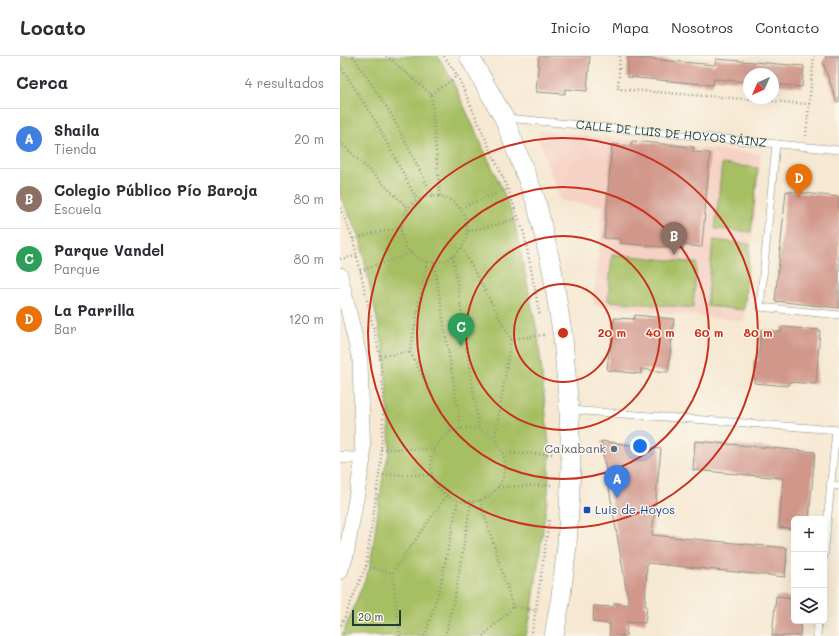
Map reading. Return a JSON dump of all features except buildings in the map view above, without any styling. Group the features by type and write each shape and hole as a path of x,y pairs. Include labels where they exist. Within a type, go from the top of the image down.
{"street":[{"path":"469,56 504,118 536,201 552,269 563,338 569,410 571,466 570,510 561,596 554,636"},
{"path":"340,275 360,360 363,459 346,555 340,572"},
{"path":"340,457 363,459"}],"lane":[{"name":"CALLE DE LUIS DE HOYOS SÁINZ","path":"504,118 839,150"},
{"path":"776,144 760,307 839,315"},
{"path":"569,410 837,430 830,485 824,552"},
{"path":"830,485 839,486"},
{"path":"817,636 818,624"}],"path":[{"path":"353,56 392,114 433,196"},
{"path":"386,56 431,94 440,196"},
{"path":"444,56 457,75 508,189 524,233 541,321"},
{"path":"620,56 618,89 809,104"},
{"path":"805,147 814,56"},
{"path":"340,65 376,122 418,200"},
{"path":"431,94 457,75"},
{"path":"340,142 408,208"},
{"path":"460,208 508,189"},
{"path":"433,196 440,196 455,203 465,215 468,231 462,248 453,256 447,260 427,262 411,253 405,246 401,228 404,214 408,208 422,198 433,196"},
{"path":"340,208 353,239 357,256 340,259"},
{"path":"468,231 518,218"},
{"path":"353,239 378,232 401,228"},
{"path":"462,248 510,339 495,439"},
{"path":"360,271 411,253"},
{"path":"453,256 479,429"},
{"path":"427,262 410,352 451,432"},
{"path":"434,262 461,428"},
{"path":"510,339 544,335 542,328"},
{"path":"380,356 410,352"},
{"path":"461,428 479,429 488,433 500,446 505,465 503,477 498,487 490,495 480,500 471,502 458,500 447,495 438,486 431,466 435,449 442,439 451,432 461,428"},
{"path":"503,453 554,454 554,447"},
{"path":"381,449 435,449"},
{"path":"379,475 433,475"},
{"path":"498,487 554,485"},
{"path":"400,636 392,573 447,495"},
{"path":"425,636 440,587 458,500"},
{"path":"480,500 513,607"},
{"path":"446,636 455,596 471,502"},
{"path":"531,636 550,516"},
{"path":"340,628 366,566 392,573"},
{"path":"513,607 536,610"},
{"path":"483,636 513,607"}],"shaded area":[{"path":"540,131 761,154 744,321 593,305 603,206 561,201 539,142"}],"green space":[{"path":"340,56 438,56 452,80 503,191 514,219 538,336 550,454 548,493 532,609 526,636 342,636 370,567 383,475 390,449 385,356 360,237 340,196"},
{"path":"722,164 758,168 751,232 715,229"},
{"path":"713,240 750,244 744,310 707,306"},
{"path":"612,254 697,263 693,308 608,301"}],"place":[{"name":"La Parrilla","path":"799,197"},
{"name":"Colegio Público Pío Baroja","path":"674,255"},
{"name":"Parque Vandel","path":"461,346"},
{"name":"Caixabank","path":"614,449"},
{"name":"Shaila","path":"617,498"},
{"name":"Luis de Hoyos","path":"587,510"}]}
